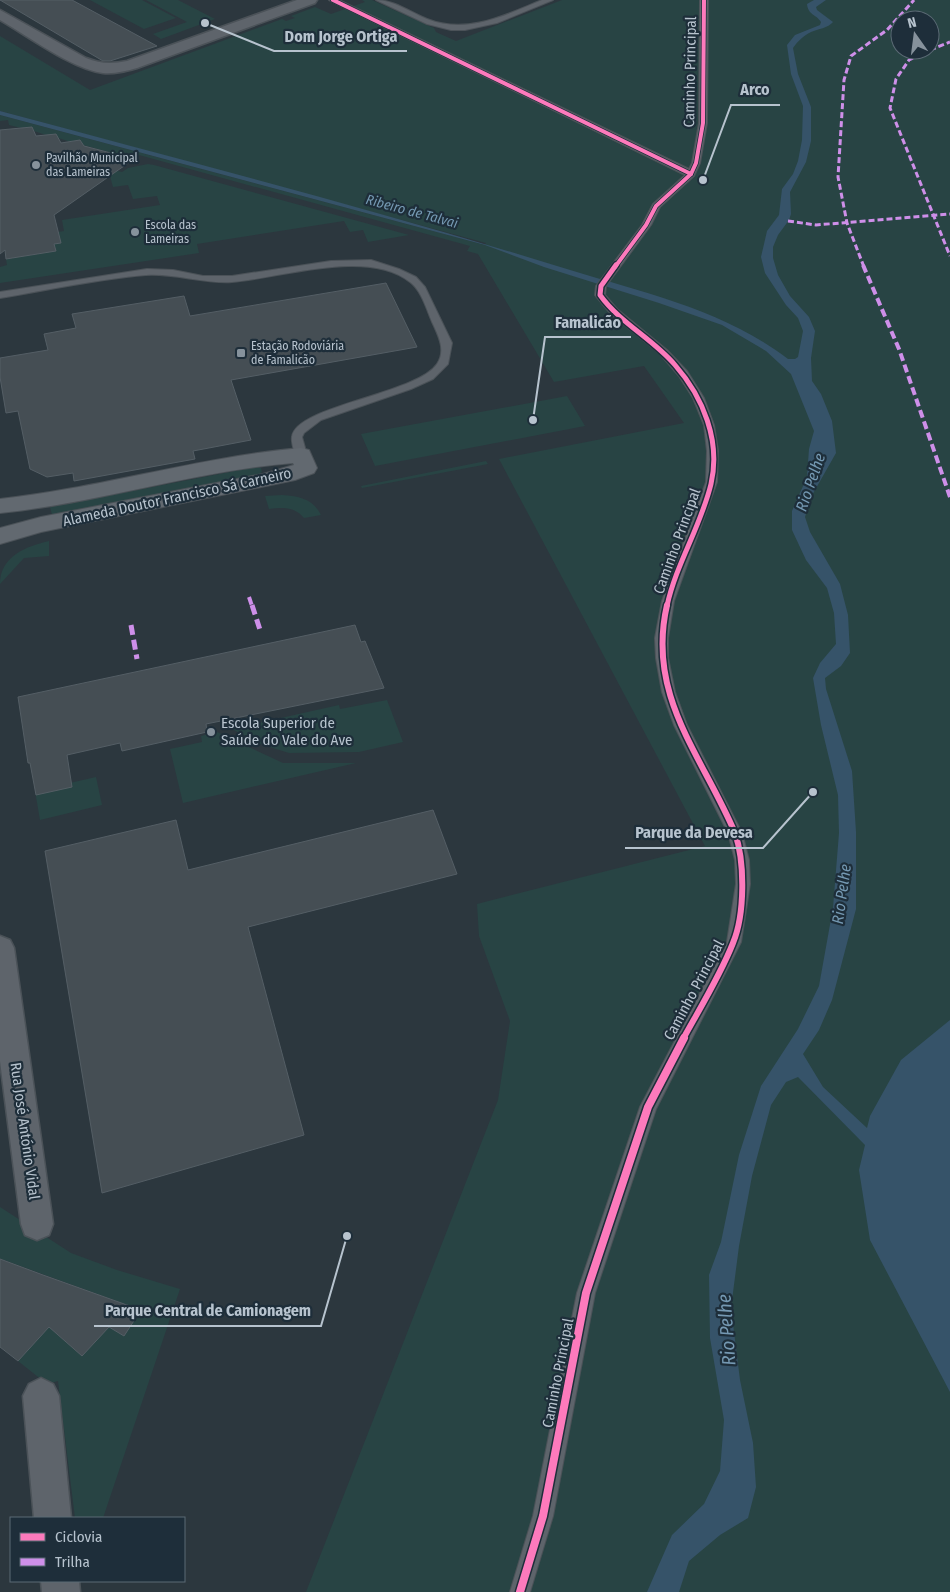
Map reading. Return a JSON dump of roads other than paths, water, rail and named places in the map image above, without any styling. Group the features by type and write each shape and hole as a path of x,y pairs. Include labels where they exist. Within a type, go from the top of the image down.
{"street":[{"path":"0,14 81,61 94,67 105,69 132,65 310,0"},
{"name":"Alameda Doutor Francisco Sá Carneiro","path":"0,506 37,502 254,459 301,455 306,468 287,475 41,525 0,536"},
{"name":"Rua José António Vidal","path":"0,948 37,1224"},
{"path":"41,1396 53,1517"}],"lane":[{"path":"333,0 691,174"},
{"path":"380,0 437,25 447,27 491,23 549,0"},
{"name":"Caminho Principal","path":"520,1592 543,1516 586,1293 648,1107 734,942 740,914 743,875 740,850 732,826 686,739 667,689 662,657 663,621 673,582 712,479 712,451 709,426 700,400 684,373 650,340 612,311 600,295 605,281 646,225 656,206 691,174 696,163 703,123 704,0"},
{"path":"0,294 147,272 173,273 203,279 232,279 331,264 371,263 413,279 422,289 447,343 443,364 429,377 407,387 316,418 299,431 297,437 301,455"}],"water":[{"name":"Rio Pelhe","path":"814,0 826,0 816,7 817,10 833,22 806,35 793,48 798,74 811,107 811,141 806,162 790,192 791,214 773,247 773,258 778,275 790,296 809,317 815,331 811,358 812,381 821,394 832,421 836,453 811,497 805,517 810,532 840,584 848,615 850,653 841,666 825,678 826,689 852,771 856,832 856,909 832,1000 819,1030 803,1054 823,1087 867,1128 870,1116 901,1060 950,1020 950,1392 870,1240 859,1170 865,1145 798,1077 786,1082 771,1105 752,1176 739,1246 731,1308 740,1380 753,1443 756,1487 748,1518 720,1535 689,1561 679,1592 647,1592 672,1535 704,1504 720,1471 724,1420 710,1338 709,1275 721,1242 739,1155 761,1086 798,1029 819,986 833,908 839,833 838,795 821,725 813,678 820,663 836,644 834,613 827,588 806,560 792,530 792,511 807,477 809,449 814,431 791,374 766,351 722,325 544,267 485,245 0,115 0,111 349,205 488,245 647,293 735,326 762,341 788,359 795,359 798,357 803,331 798,318 786,305 765,273 761,257 767,231 779,215 782,189 793,174 798,161 802,140 803,106 791,74 787,45 795,35 820,25 821,22 811,12 807,4"}],"place":[{"name":"Dom Jorge Ortiga","path":"205,23"},
{"name":"Pavilhão Municipal das Lameiras","path":"36,165"},
{"name":"Arco","path":"703,180"},
{"name":"Escola das Lameiras","path":"135,232"},
{"name":"Estação Rodoviária de Famalicão","path":"241,353"},
{"name":"Famalicão","path":"533,420"},
{"name":"Escola Superior de Saúde do Vale do Ave","path":"211,732"},
{"name":"Parque da Devesa","path":"813,792"},
{"name":"Parque Central de Camionagem","path":"347,1236"}],"water label":[{"name":"Ribeiro de Talvai","path":"412,211"}]}
